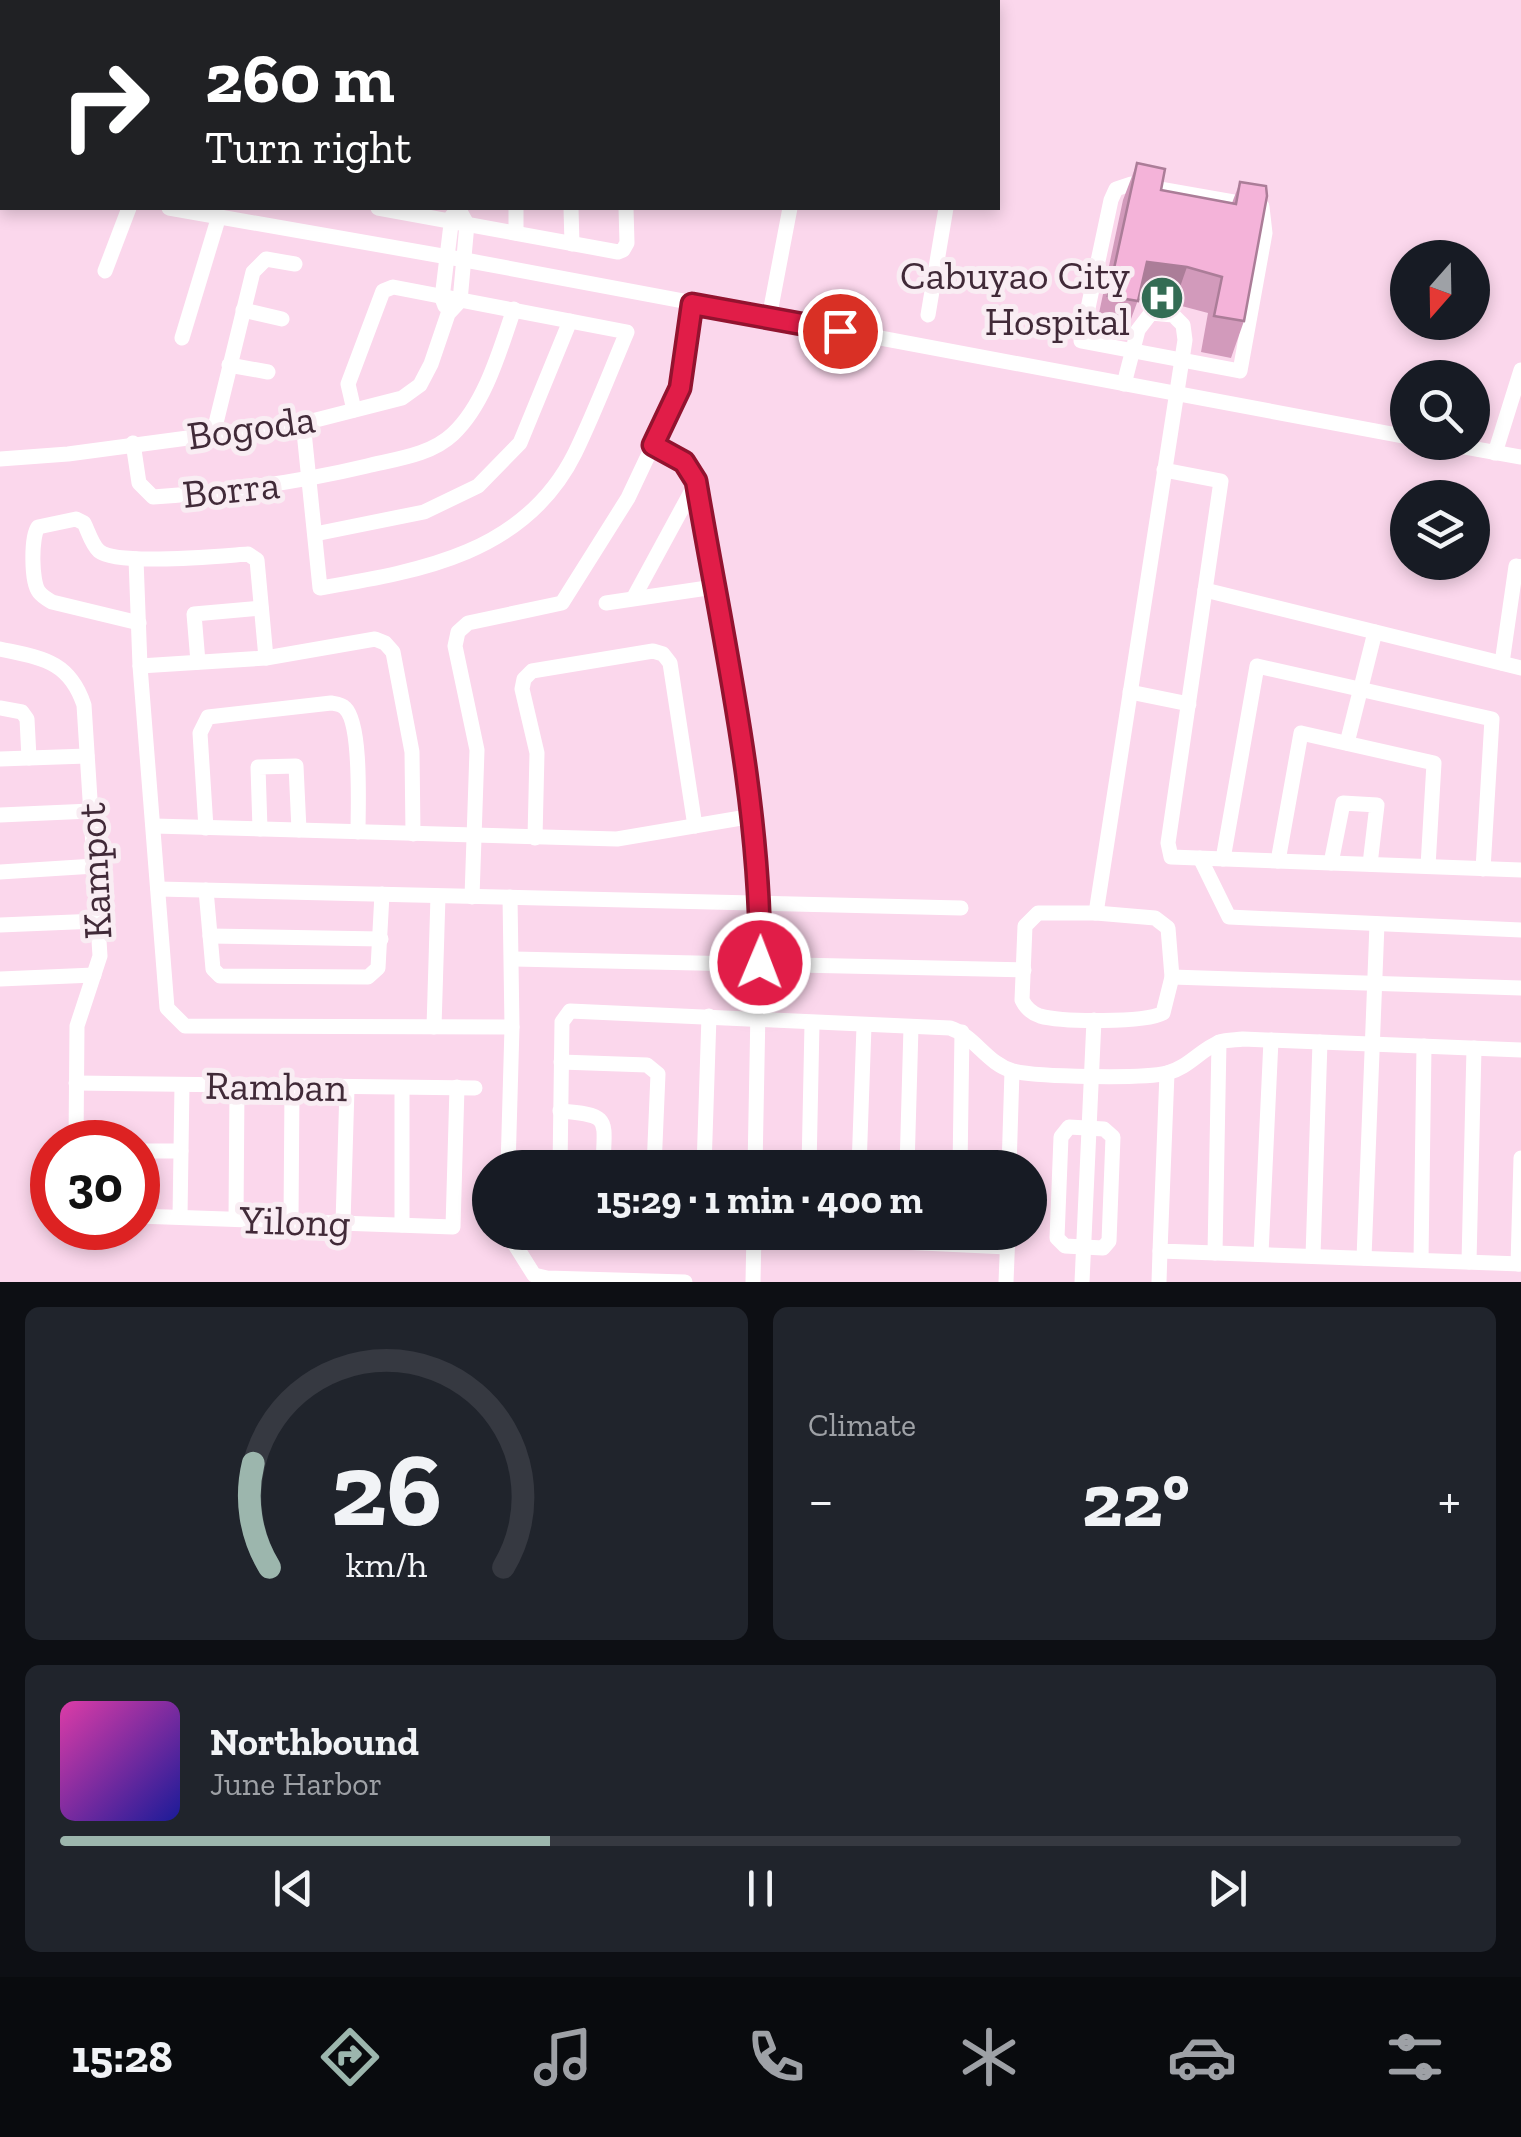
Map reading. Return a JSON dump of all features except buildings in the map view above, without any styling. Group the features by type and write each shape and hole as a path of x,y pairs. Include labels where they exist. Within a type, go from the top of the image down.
{"street":[{"path":"1130,184 1262,207 1265,232 1240,371 1133,351 1081,341 1110,200 1116,188 1130,184"},
{"path":"105,270 127,210"},
{"path":"182,210 1390,434"},
{"path":"422,210 454,212 467,224 624,250 626,210"},
{"path":"516,210 516,233"},
{"path":"572,210 572,244"},
{"path":"769,318 790,210"},
{"path":"928,315 946,210"},
{"name":"Bogoda","path":"0,458 68,454 303,422 402,398 420,385 432,364 445,306 446,256 454,212"},
{"path":"182,338 219,216"},
{"path":"303,422 320,588 439,565 497,538 541,503 574,456 626,332 460,300 467,224"},
{"path":"217,434 216,423 252,272 266,259 295,264"},
{"path":"354,410 348,384 383,292 393,287 445,306"},
{"name":"Bogoda","path":"445,306 460,300"},
{"path":"472,896 477,750 454,646 458,632 468,622 562,603 628,498 680,388 692,304"},
{"name":"Borra","path":"133,443 139,484 153,496 232,492 309,480 420,454 452,435 476,404 514,309"},
{"path":"243,310 282,319"},
{"path":"1096,913 1182,360 1183,325 1166,312 1145,317 1124,384"},
{"path":"315,534 424,512 478,486 520,442 570,321"},
{"path":"229,365 268,372"},
{"path":"1495,453 1521,370"},
{"path":"653,445 684,462 696,481 753,816 760,904 755,1150"},
{"path":"1490,452 1521,458"},
{"path":"1164,470 1220,481 1168,843 1171,856 1521,870"},
{"path":"634,597 696,481"},
{"path":"140,623 40,596 33,534 38,527 76,519 84,523 96,549 109,556 136,559 248,554 256,560 266,658"},
{"path":"136,559 140,666 167,1008 185,1026 512,1027"},
{"path":"1502,663 1516,566 1521,568"},
{"path":"606,603 714,586"},
{"path":"1205,590 1521,668"},
{"path":"198,662 194,614 262,608"},
{"path":"1347,743 1375,632"},
{"path":"140,666 266,658 374,639 385,643 393,652 412,752 413,834"},
{"name":"Kampot","path":"0,648 48,660 71,678 84,706 100,956 77,1026 76,1120"},
{"path":"535,838 537,753 522,689 524,679 532,671 653,651 670,662 695,826"},
{"path":"1223,858 1257,666 1492,718 1483,868"},
{"path":"1130,692 1188,704"},
{"path":"206,828 200,733 208,717 331,703 349,711 358,761 358,832"},
{"path":"0,708 22,712 27,719 29,758"},
{"path":"1278,861 1301,732 1434,763 1428,866"},
{"path":"0,760 87,756"},
{"path":"260,829 258,767 296,766 299,830"},
{"path":"1331,863 1342,803 1377,805 1370,864"},
{"path":"0,814 91,811"},
{"path":"154,826 617,839 753,816"},
{"path":"1200,858 1229,917 1521,930"},
{"path":"0,872 95,866"},
{"path":"158,888 961,908"},
{"path":"206,890 213,969 220,976 368,977 378,968 382,894"},
{"path":"434,1027 438,896"},
{"path":"509,1150 514,959 510,898"},
{"path":"1038,913 1096,913 1156,918 1168,928 1172,977 1162,1013 1152,1019 1041,1016 1028,1010 1022,1000 1026,926 1038,913"},
{"path":"0,925 98,921"},
{"path":"1364,1258 1377,924"},
{"path":"210,936 381,939"},
{"path":"514,959 1024,970"},
{"path":"0,979 94,976"},
{"path":"1172,977 1521,988"},
{"path":"560,1150 562,1022 570,1011 950,1028 962,1032 990,1058 1012,1071 1091,1076 1167,1074 1193,1062 1218,1042 1243,1038 1521,1050"},
{"path":"705,1150 709,1016"},
{"path":"1082,1282 1094,1020"},
{"path":"809,1150 812,1024"},
{"path":"860,1150 864,1026"},
{"path":"908,1150 911,1027"},
{"path":"960,1150 962,1032"},
{"path":"1261,1254 1271,1040"},
{"path":"1215,1252 1218,1042"},
{"path":"1313,1256 1320,1042"},
{"path":"1421,1260 1424,1046"},
{"path":"1469,1262 1474,1048"},
{"path":"561,1062 654,1069 658,1074 655,1150"},
{"path":"1010,1150 1012,1071"},
{"path":"1159,1282 1167,1074"},
{"name":"Ramban","path":"76,1083 475,1088"},
{"path":"180,1217 182,1085"},
{"path":"236,1219 237,1086"},
{"path":"291,1221 292,1087"},
{"name":"Yilong","path":"160,1217 452,1226 457,1087"},
{"path":"344,1223 347,1088"},
{"path":"402,1089 402,1225"},
{"path":"560,1111 600,1118 604,1124 603,1150"},
{"path":"1069,1128 1104,1129 1112,1137 1109,1240 1103,1248 1084,1248 1065,1246 1057,1238 1061,1137 1069,1128"},
{"path":"160,1151 181,1151"},
{"path":"1160,1250 1519,1264 1521,1158"},
{"path":"518,1250 534,1275 547,1278 685,1282"},
{"path":"753,1282 754,1250"},
{"path":"1006,1282 1007,1250"}],"place":[{"name":"Cabuyao City Hospital","path":"1162,298"}],"route":[{"path":"760,963 753,816 696,481 684,462 653,445 680,388 692,304 840,331"}]}
